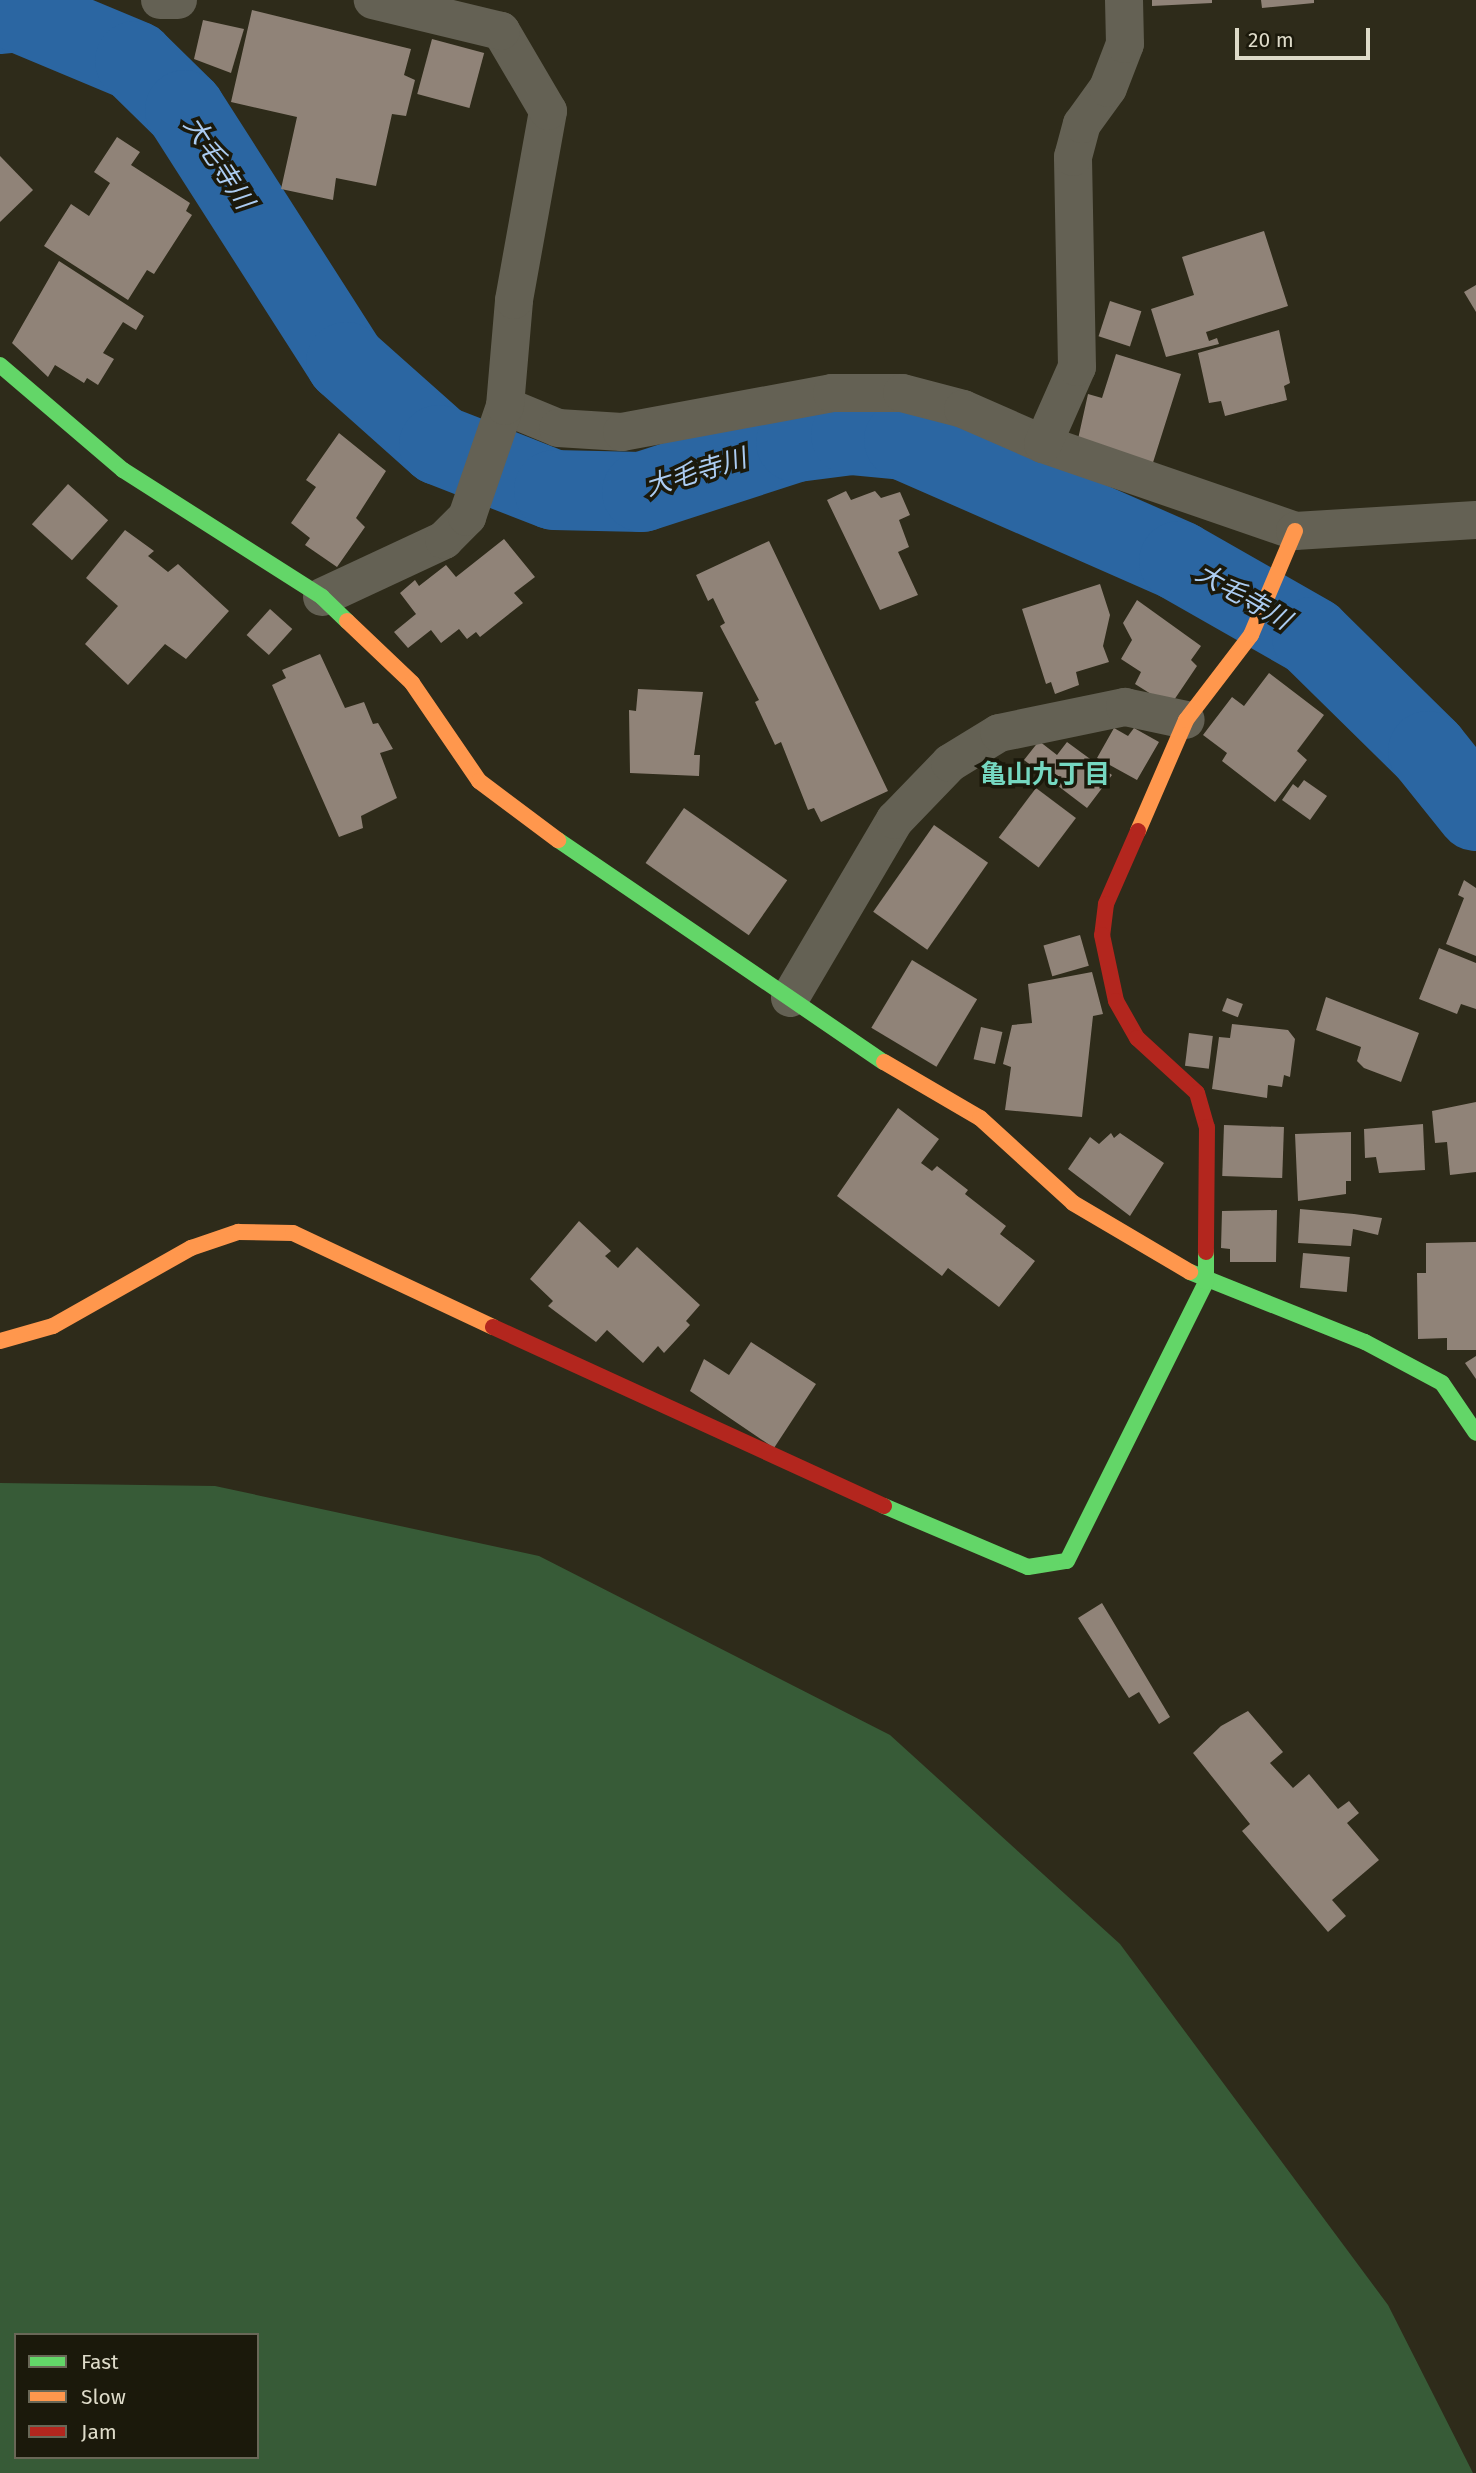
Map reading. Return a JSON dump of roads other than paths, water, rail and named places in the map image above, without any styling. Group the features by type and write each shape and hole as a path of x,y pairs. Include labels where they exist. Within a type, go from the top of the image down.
{"street":[{"path":"160,0 177,0"},
{"path":"322,597 444,540 467,517 502,414 514,300 548,111 501,31 373,0"},
{"path":"1043,444 1077,367 1073,157 1082,124 1108,88 1125,44 1124,0"},
{"path":"0,365 122,470 322,597 412,683 479,780 860,1048 980,1118 1073,1203 1206,1282 1365,1342 1442,1382 1476,1433"},
{"path":"502,414 558,428 622,432 832,393 902,393 963,409 1043,444 1296,531 1476,520"},
{"path":"0,1341 52,1326 191,1248 238,1232 293,1233 785,1464 1028,1567 1059,1558 1067,1561 1206,1282 1207,1127 1197,1093 1137,1038 1116,1002 1102,935 1105,904 1186,720 1251,635 1296,531"},
{"path":"790,998 895,820 950,763 999,733 1125,706 1186,720"}],"waterway":[{"name":"大毛寺川","path":"0,14 18,12 135,61 185,110 346,362 439,445 554,490 642,492 796,442 851,435 904,440 1179,561 1312,637 1428,751 1476,811"}],"district":[{"name":"亀山九丁目","path":"1045,775"}]}
